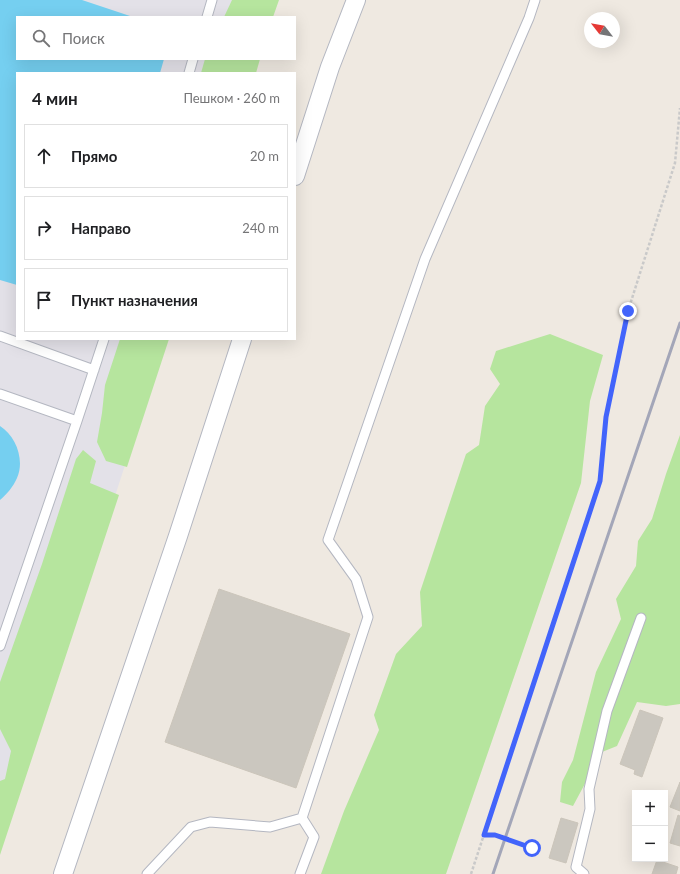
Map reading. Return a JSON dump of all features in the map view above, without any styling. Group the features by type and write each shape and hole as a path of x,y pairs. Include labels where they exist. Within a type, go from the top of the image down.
{"street":[{"path":"296,173 330,66 356,0"},
{"path":"63,874 178,536 242,340"}],"lane":[{"path":"302,818 368,617 356,579 328,540 425,260 529,18 535,0"},
{"path":"207,16 210,1"},
{"path":"189,72 193,60"},
{"path":"0,336 94,370"},
{"path":"0,646 104,340"},
{"path":"0,394 77,421"},
{"path":"584,874 576,867 590,809 589,789 607,711 641,618"},
{"path":"147,874 190,827 210,822 270,827 302,818"},
{"path":"300,874 314,837 302,818"}],"path":[{"path":"471,874 600,481 606,417 628,311 675,163 680,108"},
{"path":"484,835 495,835 532,848"}],"shaded area":[{"path":"0,0 278,0 272,16 16,16 16,60 258,60 254,72 16,72 16,340 166,340 0,850"}],"green space":[{"path":"232,0 279,0 273,16 224,16"},
{"path":"205,60 260,60 256,72 201,72"},
{"path":"550,334 603,355 590,401 581,483 446,874 321,874 344,811 379,730 374,715 396,654 422,626 420,592 466,454 479,445 485,406 500,384 490,369 496,351"},
{"path":"120,340 169,340 127,467 106,461 97,442 105,385"},
{"path":"680,435 680,704 666,706 637,702 617,746 602,752 573,806 560,802 562,782 573,760 596,672 621,619 616,599 636,566 638,541 652,519"},
{"path":"83,450 96,461 90,483 119,495 0,855 0,781 5,779 11,751 0,729 0,682 42,564 76,459"}],"water":[{"path":"0,0 82,0 130,16 16,16 16,60 164,60 160,72 16,72 16,285 0,280"},
{"path":"0,426 6,430 15,442 18,449 20,464 17,478 10,490 0,500"}],"building":[{"path":"219,589 350,634 296,788 165,742"},
{"path":"640,710 663,718 642,777 634,774 635,770 620,764"},
{"path":"680,782 680,811 670,807"},
{"path":"678,815 680,816 680,846 670,843"},
{"path":"561,818 578,823 566,863 549,858"},
{"path":"656,862 663,862 678,867 676,874 652,874"}],"railway":[{"path":"493,874 680,323"}],"route":[{"path":"532,848 495,835 484,835 600,481 606,417 628,311"}]}
